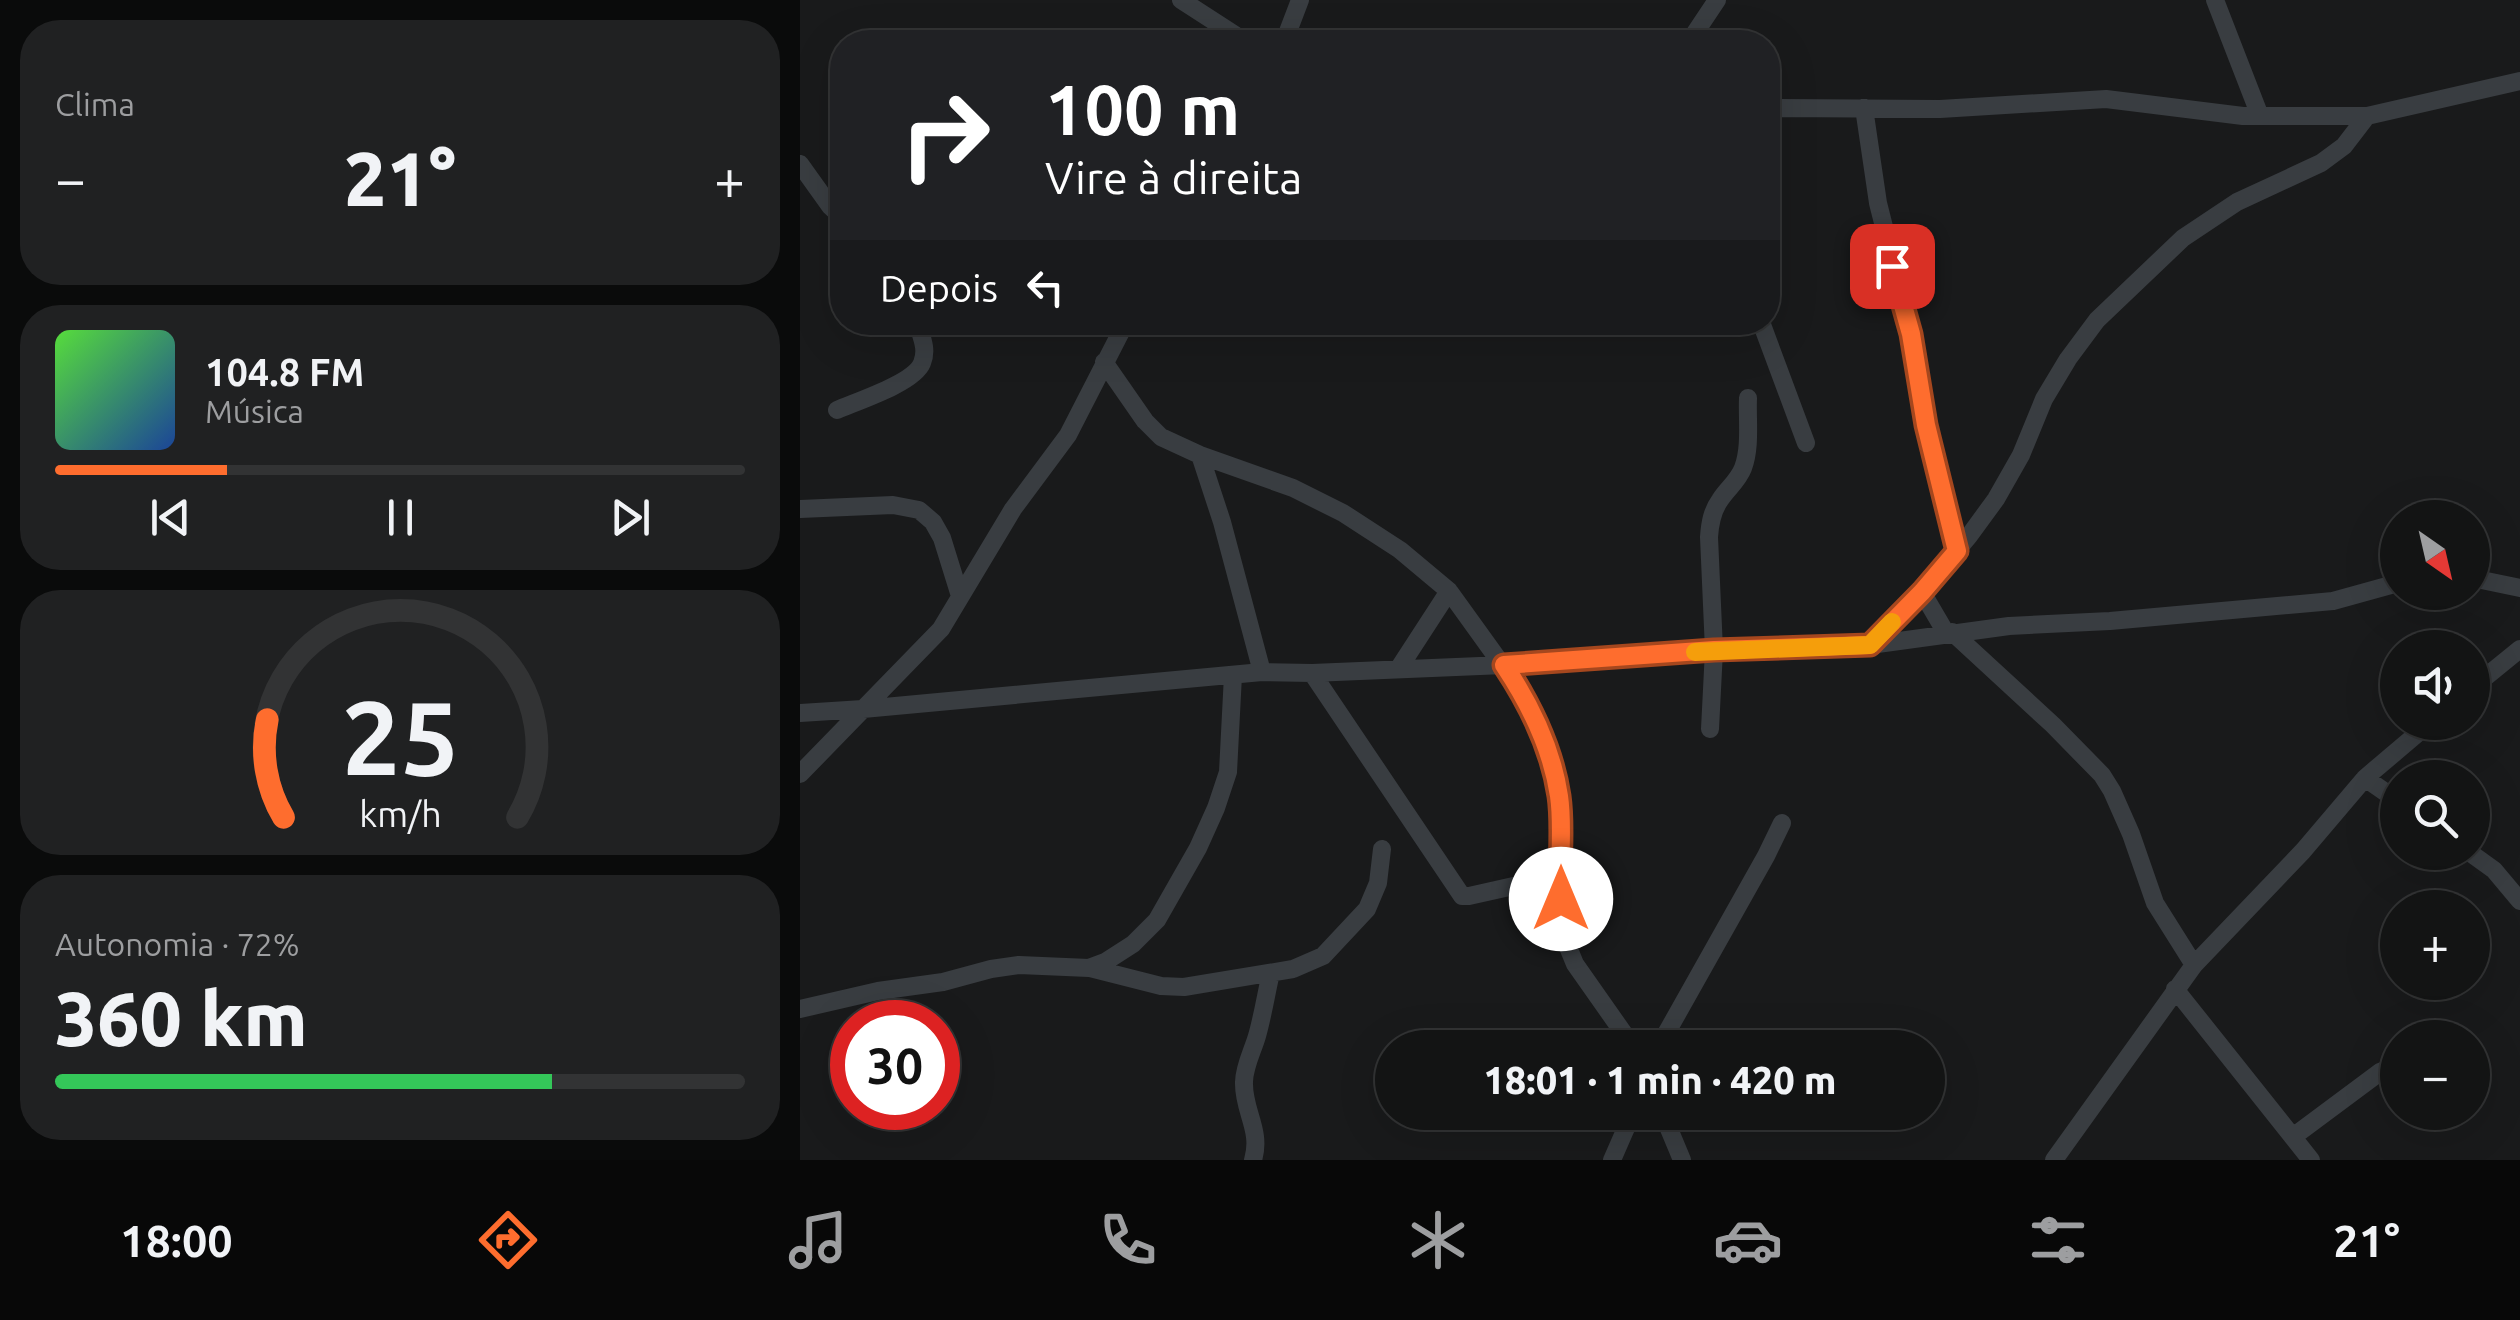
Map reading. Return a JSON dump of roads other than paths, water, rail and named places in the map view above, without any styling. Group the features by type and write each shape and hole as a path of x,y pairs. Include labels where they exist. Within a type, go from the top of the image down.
{"street":[{"path":"1180,0 1227,30"},
{"path":"1289,30 1300,0"},
{"path":"1697,30 1718,0"},
{"path":"2215,0 2260,116"},
{"path":"1780,108 1940,108 2106,99 2243,116 2366,116 2520,81"},
{"path":"1864,108 1878,202 1911,334 1926,425 1957,551"},
{"path":"1870,645 1922,592 1996,499 2020,456 2044,399 2096,320 2183,238 2236,202 2321,163 2344,146 2366,116"},
{"path":"800,164 830,206"},
{"path":"837,410 910,376 922,366 925,348 921,335"},
{"path":"800,774 942,629 1014,509 1068,434 1119,335"},
{"path":"1767,335 1806,443"},
{"path":"1104,362 1145,421 1161,437 1293,488 1343,513 1400,550 1448,591 1526,698 1548,752 1559,795 1562,830 1561,930 1575,964 1621,1030"},
{"path":"1710,730 1714,650 1710,518 1744,467 1748,398"},
{"path":"1200,455 1262,672"},
{"path":"800,510 893,505 919,510 933,522 942,538 960,596"},
{"path":"2490,582 2520,588"},
{"path":"800,713 1262,672 1504,665 1714,650 1870,645 2009,626 2333,601 2380,588"},
{"path":"1399,668 1448,591"},
{"path":"1922,592 1949,633 2053,725 2102,775 2131,834 2155,903 2194,964"},
{"path":"2490,673 2520,649"},
{"path":"1312,673 1462,896 1559,876"},
{"path":"1089,968 1133,944 1157,920 1198,848 1228,772 1233,675"},
{"path":"2054,1160 2194,964 2302,852 2365,778 2410,740"},
{"path":"2365,778 2380,789"},
{"path":"1668,1030 1782,823"},
{"path":"800,1009 878,990 943,982 1019,966 1089,968 1172,987 1293,969 1323,956 1367,909 1378,883 1382,850"},
{"path":"2490,867 2520,901"},
{"path":"1253,1160 1255,1130 1243,1080 1271,973"},
{"path":"2175,988 2311,1160"},
{"path":"2294,1136 2380,1073"},
{"path":"1612,1160 1625,1130"},
{"path":"1670,1130 1682,1160"}]}
